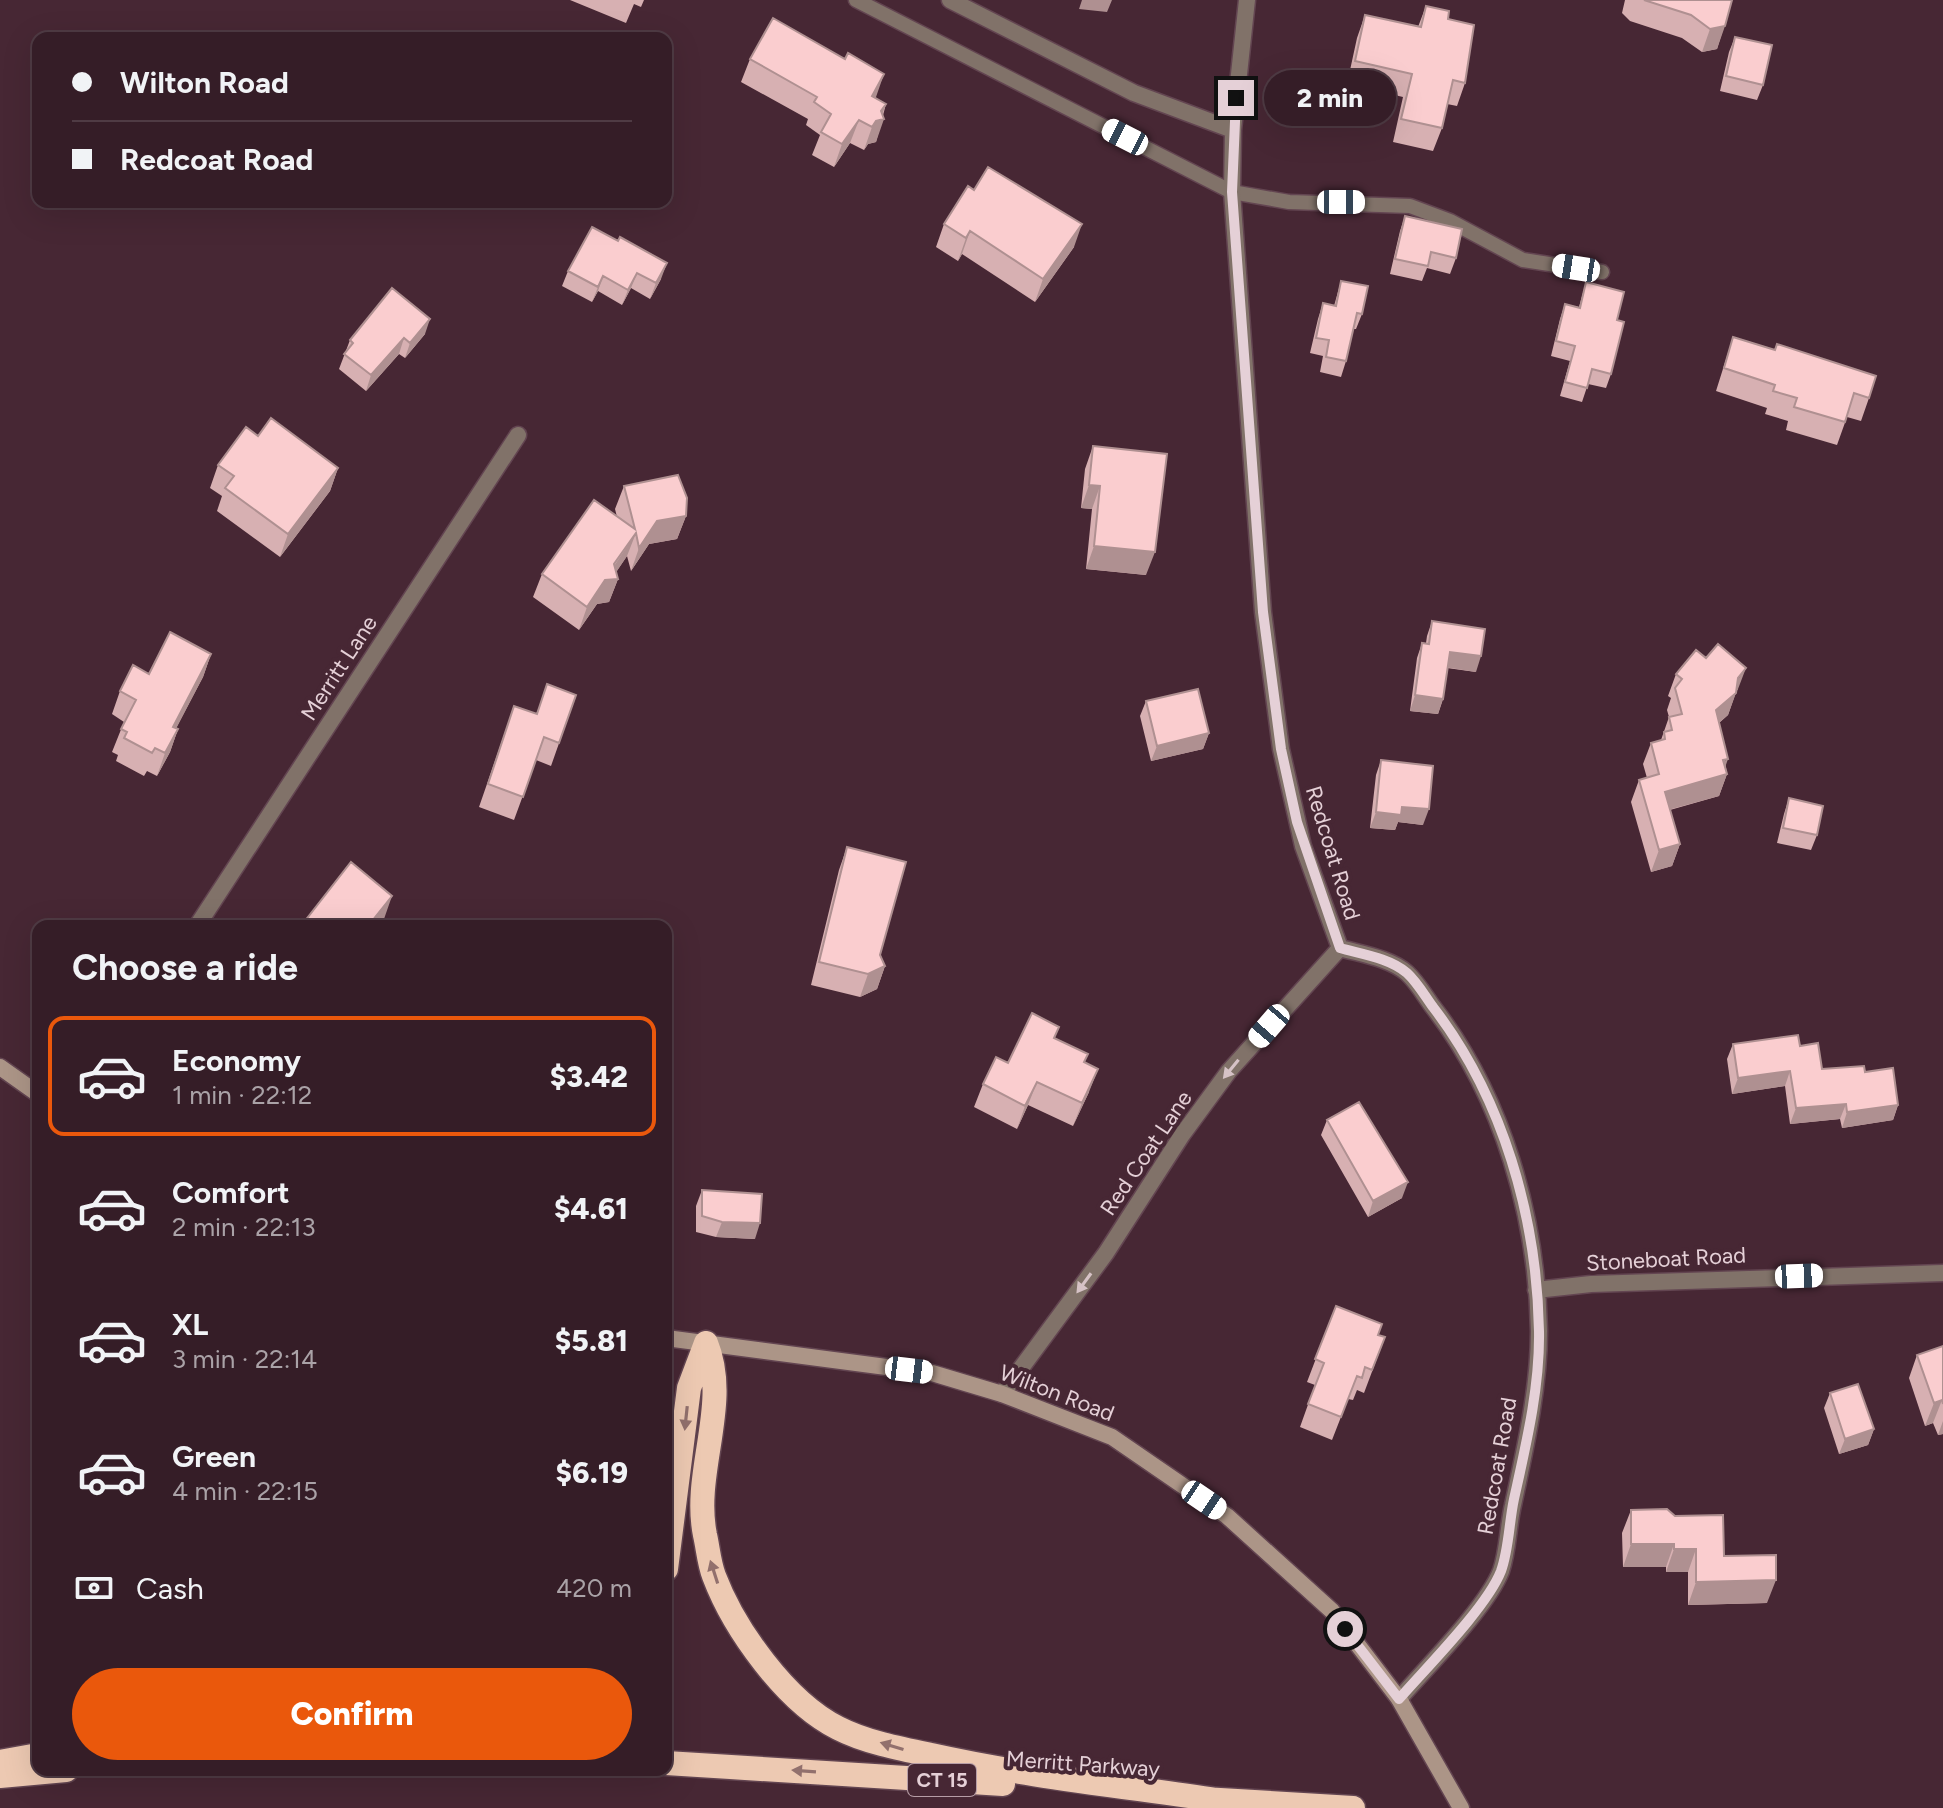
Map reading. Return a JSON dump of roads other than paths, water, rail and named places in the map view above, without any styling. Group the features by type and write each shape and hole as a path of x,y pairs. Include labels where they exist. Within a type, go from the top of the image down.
{"highway":[{"path":"672,1522 689,1388 706,1343"},
{"path":"706,1343 713,1360 715,1392 702,1520 713,1575 746,1636 782,1685 837,1728 901,1749 980,1766 1217,1800"},
{"path":"0,1762 32,1756"},
{"name":"Merritt Parkway","path":"672,1763 1353,1808"},
{"path":"0,1776 32,1773"}],"main road":[{"path":"0,1067 32,1090"},
{"name":"Wilton Road","path":"672,1339 932,1373 1002,1394 1112,1437 1227,1516 1332,1611 1399,1699 1461,1808"}],"street":[{"path":"950,0 1134,93 1233,130"},
{"name":"Redcoat Road","path":"1247,0 1233,130 1232,192 1263,612 1281,749 1303,846 1340,948 1381,959 1407,972 1473,1066 1506,1146 1518,1186 1536,1290 1539,1333 1534,1379 1525,1450 1501,1572 1471,1616 1399,1699"},
{"name":"Merritt Lane","path":"201,920 518,435"},
{"name":"Red Coat Lane","path":"1002,1394 1106,1253 1182,1135 1229,1071 1340,948"},
{"name":"Stoneboat Road","path":"1536,1290 1605,1283 1943,1273"}],"lane":[{"path":"856,0 1232,192 1289,202 1410,206 1450,221 1523,260 1602,272"}]}
